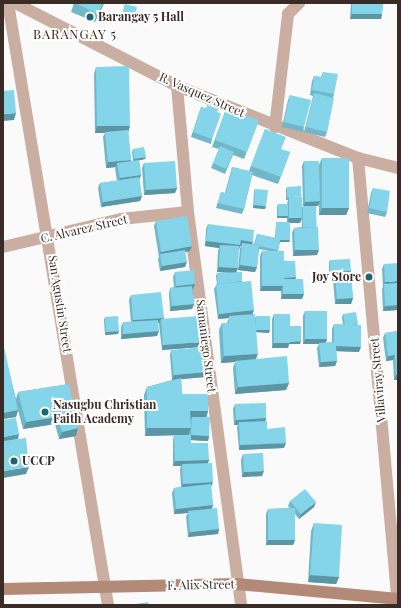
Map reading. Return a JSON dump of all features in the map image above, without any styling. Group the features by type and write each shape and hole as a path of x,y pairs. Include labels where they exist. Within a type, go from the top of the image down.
{"main road":[{"name":"F. Alix Street","path":"3,590 237,584 398,600"}],"street":[{"name":"San Agustin Street","path":"8,3 49,238 108,605"},
{"name":"R. Vasquez Street","path":"15,3 177,86 358,158 398,168"},
{"path":"275,126 288,14 299,3"},
{"name":"Samaniego Street","path":"177,86 188,212 241,605"},
{"name":"Villaviray Street","path":"358,158 398,600"},
{"name":"C. Alvarez Street","path":"3,247 49,238 121,219 188,212"}],"building":[{"path":"75,3 103,3 98,14"},
{"path":"352,3 383,3 382,14 352,14"},
{"path":"125,4 137,7 134,20 122,17"},
{"path":"129,66 130,126 97,126 96,67"},
{"path":"323,72 338,74 334,94 312,90 314,76 322,77"},
{"path":"14,90 16,113 3,114 3,91"},
{"path":"314,93 334,98 327,132 306,127"},
{"path":"290,95 311,100 304,127 284,122"},
{"path":"207,105 218,109 217,112 221,114 212,139 193,132 201,107 206,109"},
{"path":"226,109 259,120 247,152 215,140"},
{"path":"265,129 286,137 281,149 290,152 281,177 251,166"},
{"path":"128,130 131,160 108,162 105,132"},
{"path":"220,146 234,152 226,169 213,163"},
{"path":"144,147 146,157 134,159 133,149"},
{"path":"322,158 349,158 349,208 322,208"},
{"path":"139,160 141,175 120,178 117,163"},
{"path":"175,161 177,188 146,190 144,163"},
{"path":"304,161 319,161 320,201 305,202"},
{"path":"232,167 253,172 244,209 218,203 221,192 226,193"},
{"path":"139,177 142,196 103,202 100,183"},
{"path":"301,186 301,197 287,197 287,187"},
{"path":"373,188 390,191 387,212 369,208"},
{"path":"255,189 268,190 266,206 254,205"},
{"path":"289,196 302,197 302,218 289,218"},
{"path":"278,204 288,204 288,216 278,216"},
{"path":"303,206 316,206 316,227 303,227"},
{"path":"187,216 192,246 161,252 156,221"},
{"path":"276,222 290,222 290,240 280,240 278,250 255,244 257,234 276,238"},
{"path":"208,224 254,230 253,242 241,240 240,245 206,241"},
{"path":"318,227 319,250 295,250 294,228"},
{"path":"242,243 259,245 257,267 240,265"},
{"path":"220,245 239,246 238,268 219,267"},
{"path":"185,250 187,262 162,266 160,254"},
{"path":"262,251 284,251 284,279 303,279 304,294 283,294 283,286 262,286"},
{"path":"350,259 351,271 330,272 330,260"},
{"path":"284,261 295,261 296,277 284,278"},
{"path":"398,263 398,281 385,282 384,264"},
{"path":"194,270 195,284 176,286 175,272"},
{"path":"242,272 242,281 218,284 217,273"},
{"path":"351,273 353,298 337,299 335,274"},
{"path":"251,281 254,310 219,314 216,284"},
{"path":"398,283 398,305 385,306 384,284"},
{"path":"192,286 194,304 172,306 170,288"},
{"path":"161,292 164,318 133,320 131,295"},
{"path":"305,311 327,311 327,339 305,339"},
{"path":"356,312 358,324 345,325 343,314"},
{"path":"255,314 258,354 224,356 222,323 229,323 229,316"},
{"path":"274,314 290,314 290,343 274,343"},
{"path":"118,316 119,331 106,332 105,317"},
{"path":"199,316 202,342 163,345 161,319"},
{"path":"256,316 270,316 270,330 256,330"},
{"path":"158,320 159,331 123,334 123,322"},
{"path":"334,324 361,325 361,347 336,346 337,361 321,362 319,343 334,342"},
{"path":"290,326 301,326 301,341 290,342"},
{"path":"398,331 398,375 396,375 395,355 388,356 385,333"},
{"path":"4,347 18,410 3,413 3,348"},
{"path":"204,347 207,372 174,375 171,350"},
{"path":"287,356 289,383 238,387 235,361"},
{"path":"181,378 182,394 208,394 208,411 190,411 191,428 147,428 147,387"},
{"name":"Nasugbu Christian Faith Academy","path":"69,384 78,428 62,432 57,417 26,422 18,392"},
{"path":"266,403 266,418 236,420 235,404"},
{"path":"192,417 210,417 209,436 191,435"},
{"path":"16,418 19,434 3,437 3,420"},
{"path":"267,421 267,429 285,427 286,443 240,445 239,422"},
{"path":"174,435 191,435 191,443 208,443 209,460 175,461"},
{"name":"UCCP","path":"26,438 29,467 3,471 3,441"},
{"path":"263,453 264,471 244,472 243,454"},
{"path":"212,463 213,482 183,484 182,464"},
{"path":"211,484 213,505 176,509 174,488"},
{"path":"305,489 316,502 301,514 290,501"},
{"path":"217,508 219,529 190,532 188,511"},
{"path":"295,508 295,540 268,540 268,509"},
{"path":"314,523 342,525 339,577 310,575"},
{"path":"148,602 149,605 130,605"}],"place":[{"name":"Barangay 5 Hall","path":"90,17"},
{"name":"Joy Store","path":"369,277"},
{"name":"Nasugbu Christian Faith Academy","path":"45,412"},
{"name":"UCCP","path":"14,461"}],"district":[{"name":"BARANGAY 5","path":"75,34"}]}
